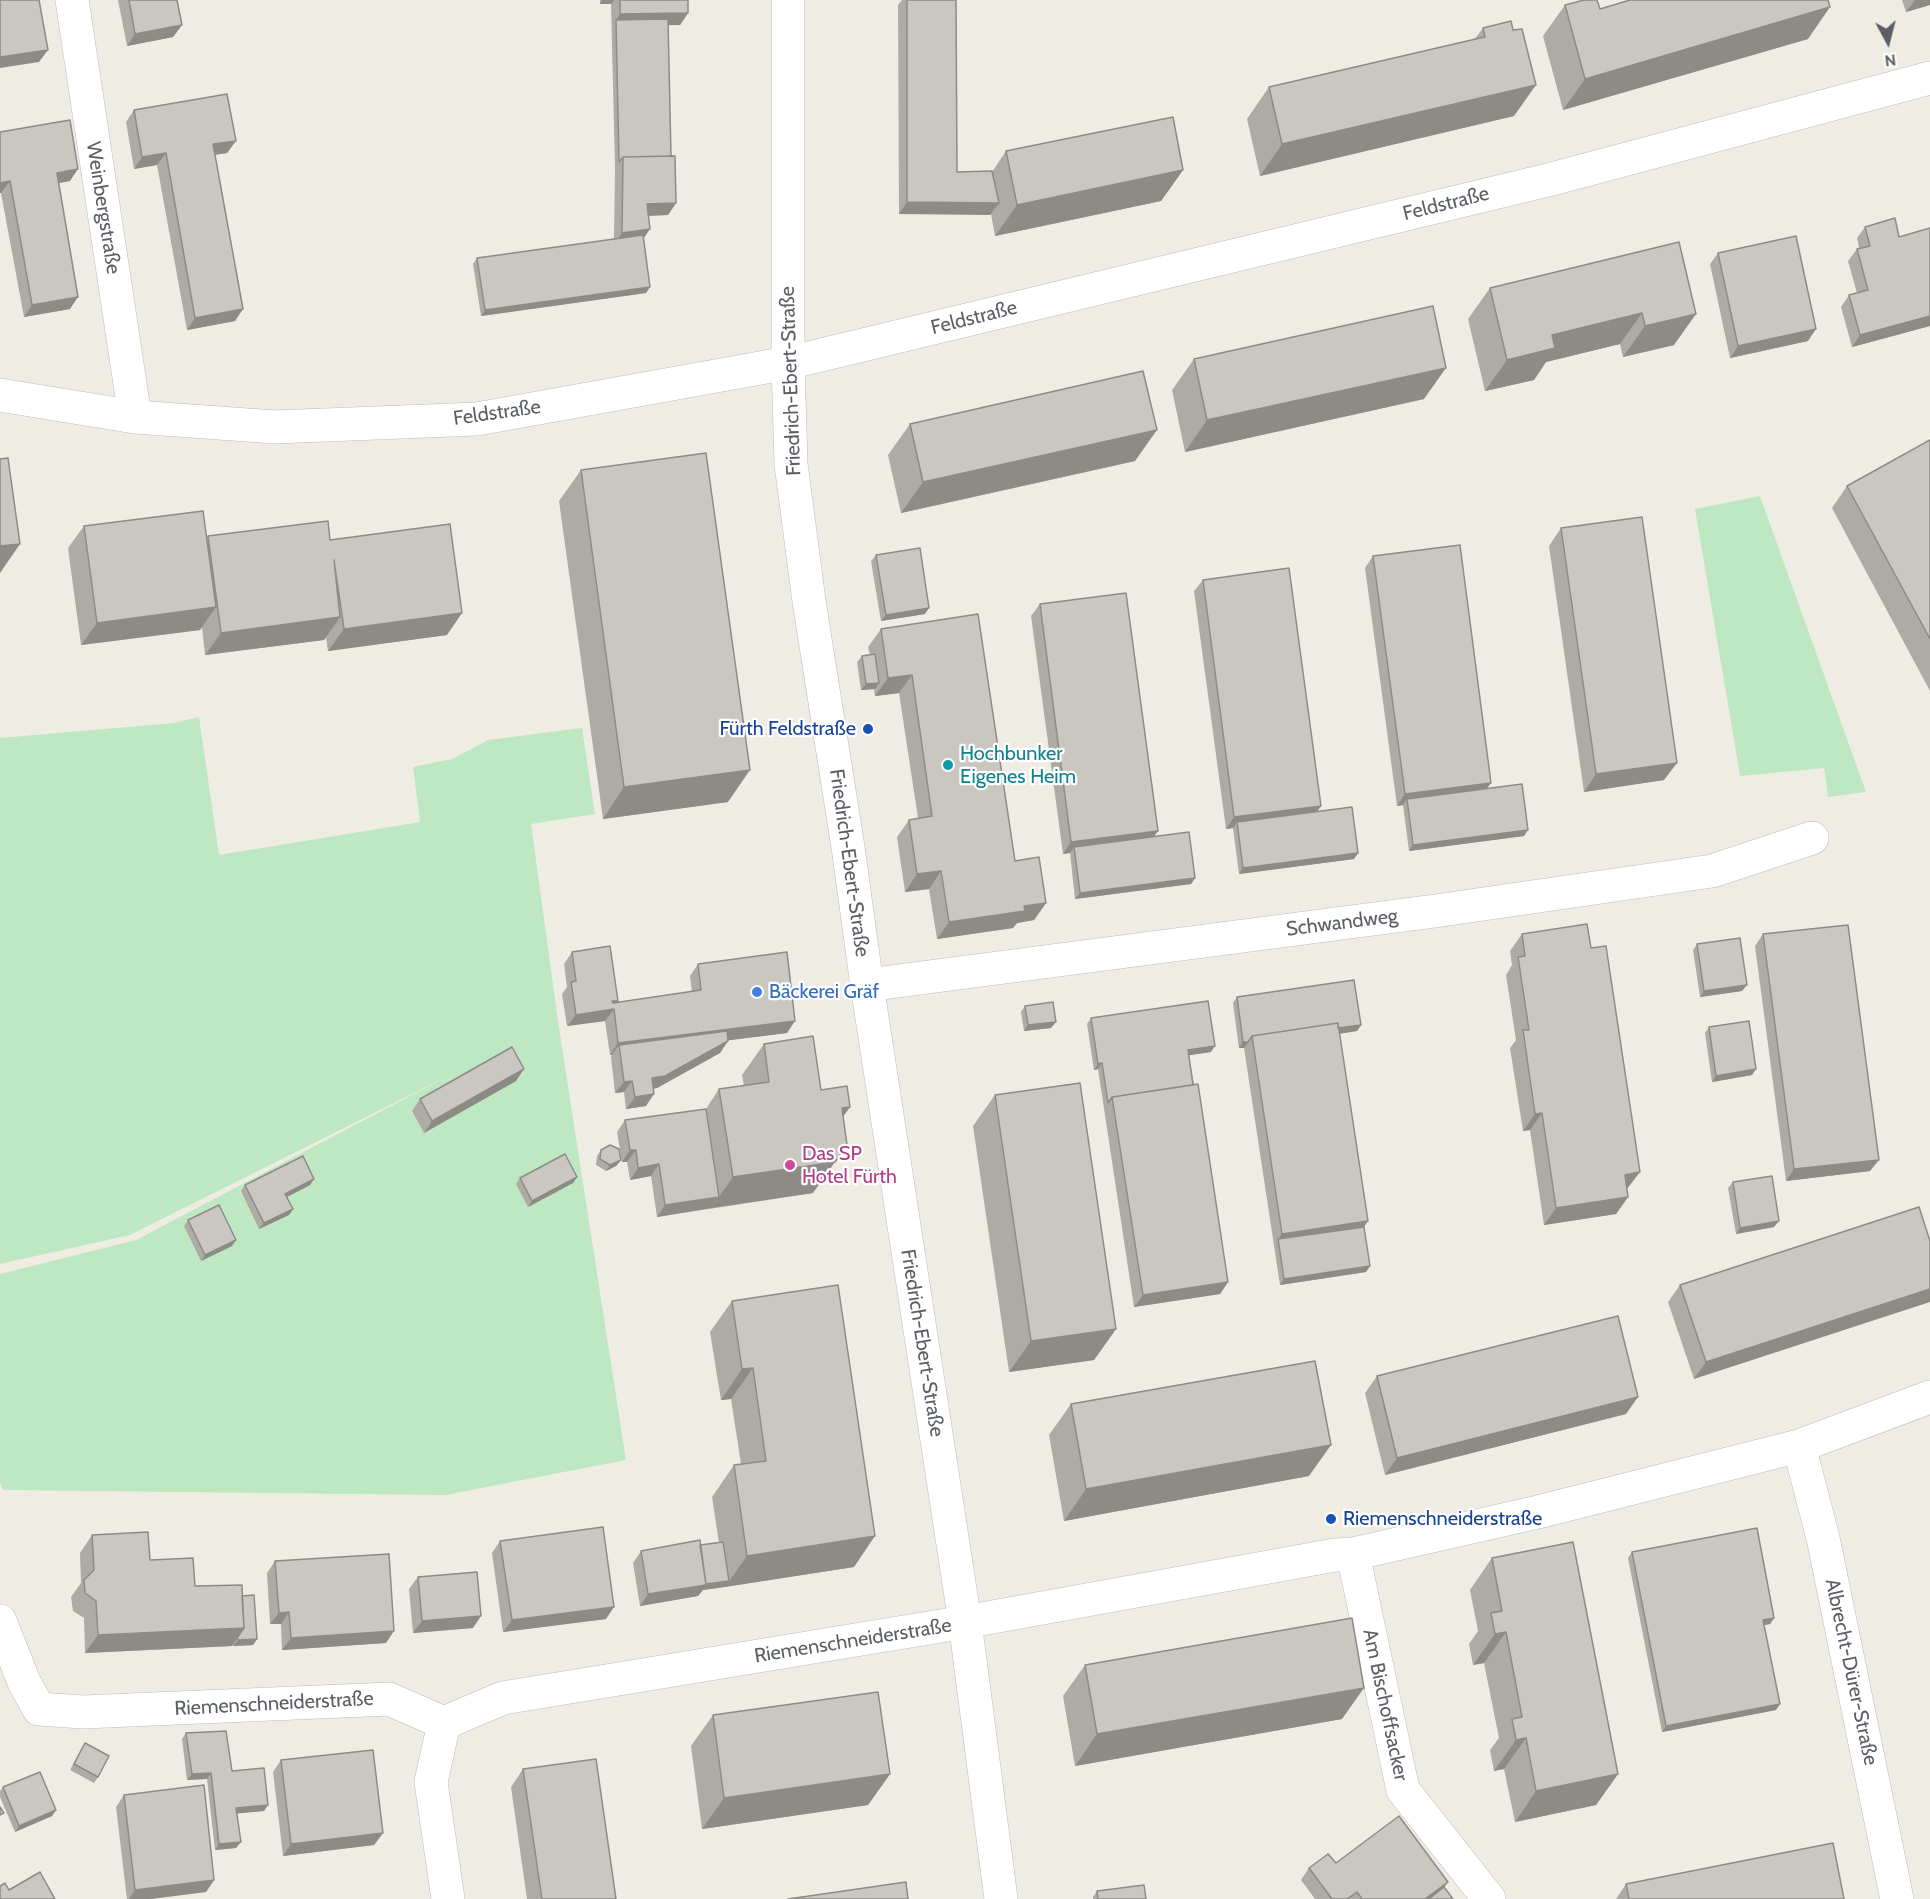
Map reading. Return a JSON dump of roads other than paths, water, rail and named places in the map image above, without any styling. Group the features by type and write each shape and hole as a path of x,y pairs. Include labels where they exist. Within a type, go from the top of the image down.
{"street":[{"name":"Weinbergstraße","path":"72,0 135,417"},
{"name":"Friedrich-Ebert-Straße","path":"788,0 788,363 791,464 809,601 965,1622 1001,1899"},
{"name":"Feldstraße","path":"0,395 135,417 275,427 477,419 788,363 1552,178 1930,78"},
{"name":"Schwandweg","path":"867,985 1435,911 1712,871 1812,838"},
{"name":"Riemenschneiderstraße","path":"0,1621 24,1682 39,1709 82,1712 389,1699 444,1723 503,1698 965,1622 1324,1557 1353,1554 1538,1512 1799,1446 1930,1397"},
{"name":"Albrecht-Dürer-Straße","path":"1799,1446 1824,1538 1897,1899"},
{"name":"Am Bischoffsacker","path":"1353,1554 1403,1790 1490,1899"},
{"path":"444,1723 430,1782 448,1899"}],"place":[{"name":"Fürth Feldstraße","path":"868,729"},
{"name":"Hochbunker Eigenes Heim","path":"948,765"},
{"name":"Bäckerei Gräf","path":"757,992"},
{"name":"Das SP Hotel Fürth","path":"790,1165"},
{"name":"Riemenschneiderstraße","path":"1331,1519"}]}
